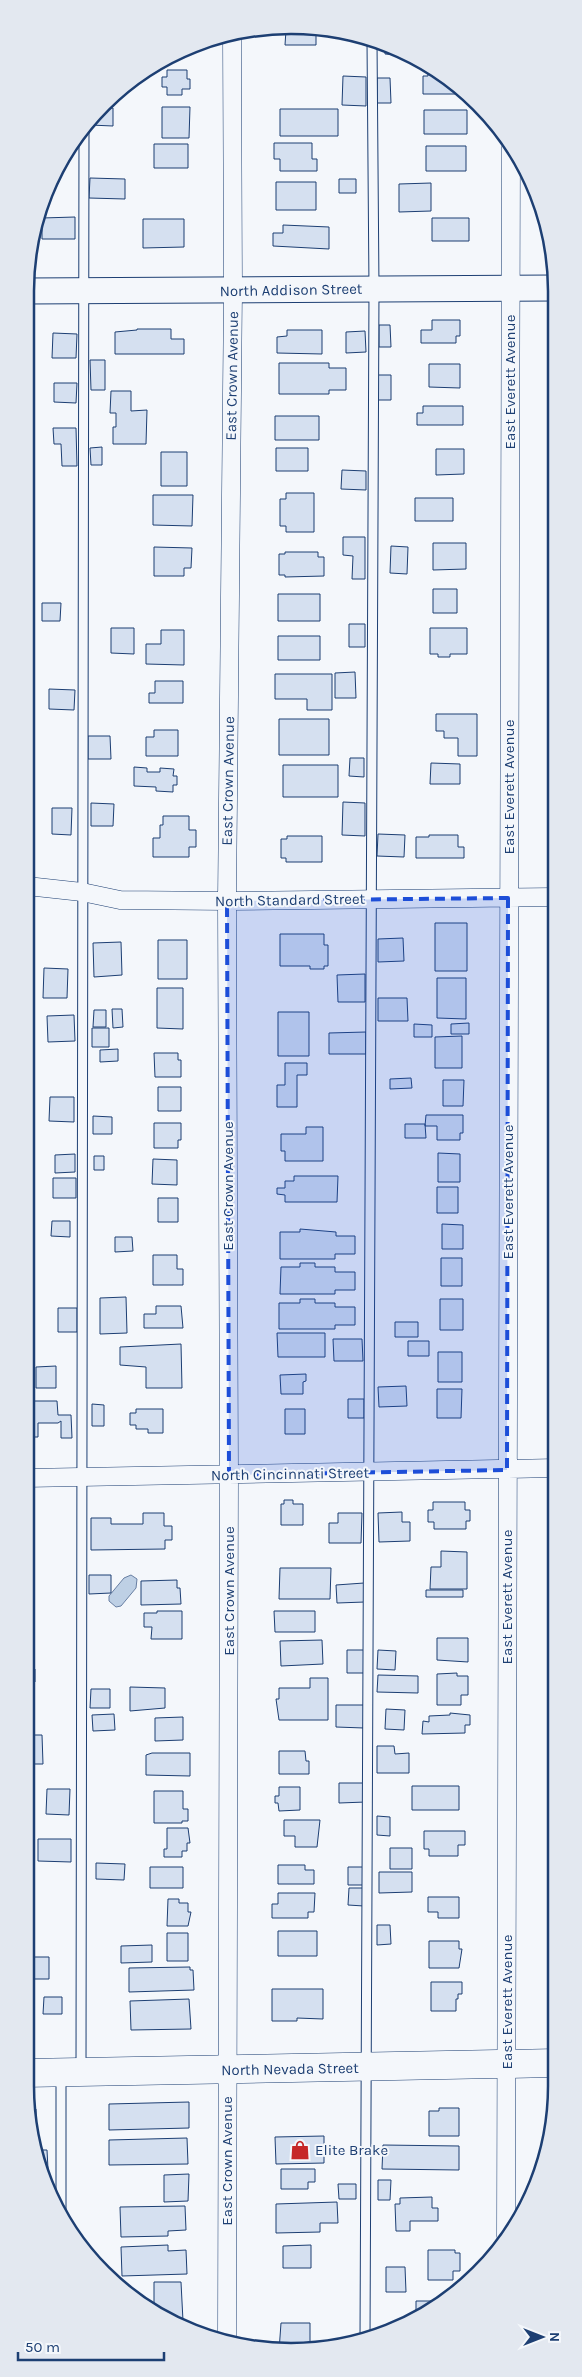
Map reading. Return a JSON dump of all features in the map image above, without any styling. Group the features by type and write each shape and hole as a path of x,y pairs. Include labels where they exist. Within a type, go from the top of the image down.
{"main road":[{"name":"North Nevada Street","path":"34,2073 548,2064"}],"street":[{"name":"East Crown Avenue","path":"227,2335 229,1476 227,902 232,41"},
{"name":"East Everett Avenue","path":"506,2227 511,157"},
{"name":"North Addison Street","path":"34,291 548,288"},
{"name":"North Standard Street","path":"34,887 82,892 120,900 227,902 548,897"},
{"name":"North Cincinnati Street","path":"34,1478 229,1476 548,1468"}],"lane":[{"path":"365,2332 374,289 372,47"},
{"path":"62,2203 71,2072 82,1477 84,138"}],"highlighted area":[{"path":"508,898 507,1470 229,1475 227,901"}],"water":[{"path":"131,1575 137,1579 136,1588 121,1606 116,1607 109,1601 109,1596 124,1578"}],"building":[{"path":"286,34 316,35 316,45 285,45"},
{"path":"167,70 187,70 187,79 190,79 190,89 182,89 182,95 167,95 167,87 162,87 162,77 167,77"},
{"path":"428,73 456,94 423,94 423,76 428,76"},
{"path":"343,76 366,77 366,106 342,105"},
{"path":"377,78 390,78 391,103 377,103"},
{"path":"162,107 190,107 189,138 162,138"},
{"path":"113,108 113,126 94,125 109,109"},
{"path":"280,109 338,109 338,136 280,136"},
{"path":"424,110 467,110 467,134 424,134"},
{"path":"274,143 312,143 312,159 317,159 317,171 280,171 280,159 274,159"},
{"path":"154,144 188,144 188,168 154,168"},
{"path":"426,146 466,146 466,171 426,171"},
{"path":"90,178 125,179 125,199 89,198"},
{"path":"339,179 356,179 356,193 339,193"},
{"path":"276,182 316,182 316,210 276,210"},
{"path":"431,183 431,211 399,212 399,184"},
{"path":"75,217 75,239 42,239 45,218"},
{"path":"432,218 469,218 469,241 432,241"},
{"path":"143,219 184,219 184,247 143,248"},
{"path":"283,225 329,227 329,249 273,246 273,233 283,233"},
{"path":"432,320 460,320 460,336 456,336 456,343 421,343 421,330 432,330"},
{"path":"379,325 390,325 391,347 379,347"},
{"path":"137,329 171,329 171,339 184,339 184,354 115,354 115,332"},
{"path":"287,330 322,330 322,354 277,353 277,337 287,336"},
{"path":"365,331 366,352 346,353 346,332"},
{"path":"53,333 77,334 76,358 52,358"},
{"path":"90,360 105,360 105,390 91,390"},
{"path":"279,363 329,363 329,368 346,368 346,390 329,390 329,394 279,394"},
{"path":"429,364 460,364 460,388 429,387"},
{"path":"378,375 391,375 391,400 378,400"},
{"path":"54,383 77,383 76,403 54,402"},
{"path":"111,391 131,391 131,411 147,410 146,444 113,444 113,427 116,427 116,413 110,413"},
{"path":"423,406 463,406 463,425 417,425 417,413 423,413"},
{"path":"275,416 319,416 319,440 275,440"},
{"path":"53,428 76,428 77,466 62,466 61,444 54,444"},
{"path":"102,447 102,465 91,465 90,448"},
{"path":"276,448 308,448 308,471 276,471"},
{"path":"436,449 464,449 464,474 436,475"},
{"path":"161,452 187,452 187,486 161,486"},
{"path":"342,470 366,471 366,490 341,489"},
{"path":"286,493 314,493 314,532 286,532 286,526 280,526 280,499 286,499"},
{"path":"153,495 193,495 192,526 153,525"},
{"path":"415,498 453,498 453,521 415,521"},
{"path":"343,537 365,537 365,579 352,579 353,556 343,555"},
{"path":"433,543 466,543 466,569 433,570"},
{"path":"391,546 408,547 407,574 390,573"},
{"path":"154,547 192,548 191,568 184,568 184,576 154,576"},
{"path":"285,552 318,552 318,557 324,557 324,576 285,577 285,575 279,575 279,554 285,554"},
{"path":"433,589 457,589 457,613 433,613"},
{"path":"278,594 320,594 320,621 278,621"},
{"path":"42,603 61,603 60,621 42,621"},
{"path":"349,624 365,624 365,647 349,647"},
{"path":"111,628 134,628 134,654 111,653"},
{"path":"430,628 467,628 467,654 450,654 450,657 438,657 438,654 430,654"},
{"path":"161,630 184,630 184,665 146,664 146,644 161,644"},
{"path":"278,636 320,636 320,660 278,660"},
{"path":"355,672 356,698 335,698 335,673"},
{"path":"275,674 332,674 332,710 307,710 307,699 275,699"},
{"path":"155,681 183,681 183,703 149,703 149,693 155,693"},
{"path":"49,689 75,690 74,710 49,709"},
{"path":"436,714 477,714 477,756 458,756 458,738 444,738 444,731 436,731"},
{"path":"279,719 329,719 329,755 279,755"},
{"path":"154,730 178,730 178,756 146,756 146,737 154,737"},
{"path":"88,736 110,736 111,759 88,759"},
{"path":"350,758 364,758 364,777 349,776"},
{"path":"431,763 460,764 460,784 430,784"},
{"path":"283,765 338,765 338,797 283,797"},
{"path":"134,767 147,768 147,772 160,772 160,768 174,769 173,776 177,776 177,785 173,785 173,792 156,791 156,787 134,786"},
{"path":"343,802 365,803 365,836 342,835"},
{"path":"91,803 114,804 113,826 91,826"},
{"path":"52,808 72,808 71,835 52,834"},
{"path":"163,816 189,816 189,830 196,830 196,847 189,847 189,857 153,857 153,838 160,838 160,825 163,825"},
{"path":"378,834 405,835 404,857 377,856"},
{"path":"429,835 458,835 458,847 464,847 464,858 416,858 416,837 429,837"},
{"path":"287,836 322,836 322,862 286,862 286,858 281,858 281,839 287,839"},
{"path":"435,923 467,923 467,971 435,971"},
{"path":"280,934 324,934 324,945 328,945 328,966 324,966 324,969 310,969 310,966 280,966"},
{"path":"403,938 404,961 378,962 378,939"},
{"path":"158,940 187,940 187,979 158,979"},
{"path":"121,942 122,975 94,977 93,943"},
{"path":"44,968 68,969 67,998 43,998"},
{"path":"365,974 365,1002 338,1002 337,975"},
{"path":"437,978 466,978 466,1019 437,1018"},
{"path":"157,988 183,988 183,1029 157,1028"},
{"path":"378,998 407,998 408,1021 378,1021"},
{"path":"112,1009 122,1009 123,1027 113,1028"},
{"path":"94,1010 106,1010 106,1027 93,1027"},
{"path":"278,1012 309,1012 309,1056 278,1056"},
{"path":"74,1015 75,1041 48,1042 47,1016"},
{"path":"469,1023 469,1034 451,1034 451,1024"},
{"path":"414,1024 432,1025 432,1037 414,1037"},
{"path":"92,1028 109,1028 109,1047 92,1047"},
{"path":"366,1032 366,1054 329,1054 329,1033"},
{"path":"462,1036 462,1068 435,1068 435,1037"},
{"path":"118,1049 118,1061 100,1062 100,1050"},
{"path":"154,1053 178,1053 178,1060 181,1060 181,1077 155,1077"},
{"path":"285,1063 307,1063 307,1075 297,1075 297,1107 277,1107 277,1085 285,1085"},
{"path":"411,1078 412,1088 390,1089 390,1079"},
{"path":"443,1080 464,1080 463,1106 443,1106"},
{"path":"158,1087 181,1087 181,1111 158,1111"},
{"path":"50,1097 74,1097 74,1122 49,1121"},
{"path":"426,1115 463,1115 463,1133 460,1133 460,1140 437,1140 437,1126 425,1126"},
{"path":"93,1116 112,1117 112,1134 93,1134"},
{"path":"154,1123 181,1123 181,1140 178,1140 178,1148 154,1148"},
{"path":"405,1124 425,1124 426,1138 405,1138"},
{"path":"306,1127 323,1127 323,1161 285,1161 285,1151 281,1151 281,1134 306,1134"},
{"path":"438,1153 460,1154 460,1182 438,1182"},
{"path":"75,1154 75,1172 55,1173 55,1155"},
{"path":"94,1156 104,1156 104,1170 94,1170"},
{"path":"153,1159 177,1160 177,1185 152,1184"},
{"path":"294,1176 338,1176 337,1202 285,1202 285,1195 277,1194 277,1188 285,1188 285,1181 294,1181"},
{"path":"53,1178 76,1178 76,1198 53,1198"},
{"path":"437,1187 458,1187 458,1213 437,1213"},
{"path":"158,1198 178,1198 178,1222 158,1222"},
{"path":"52,1221 70,1221 70,1237 51,1236"},
{"path":"442,1224 463,1225 463,1249 442,1249"},
{"path":"300,1229 336,1232 336,1236 355,1236 355,1254 335,1254 335,1259 280,1259 280,1232 300,1232"},
{"path":"115,1237 132,1237 133,1251 115,1252"},
{"path":"153,1255 177,1255 177,1269 183,1269 183,1285 153,1285"},
{"path":"441,1258 462,1258 462,1286 441,1286"},
{"path":"300,1263 315,1263 315,1267 335,1267 335,1272 355,1272 355,1290 335,1290 335,1294 280,1294 281,1267 300,1267"},
{"path":"126,1297 127,1333 100,1334 100,1298"},
{"path":"300,1299 315,1299 315,1303 335,1303 335,1307 355,1307 355,1325 335,1325 335,1329 279,1329 279,1303 300,1303"},
{"path":"440,1299 463,1299 463,1330 440,1330"},
{"path":"156,1306 181,1306 183,1328 144,1328 144,1314 156,1314"},
{"path":"58,1308 77,1308 77,1332 58,1332"},
{"path":"395,1322 418,1322 418,1337 395,1337"},
{"path":"277,1333 325,1333 325,1357 278,1357"},
{"path":"333,1339 362,1339 363,1361 334,1361"},
{"path":"408,1341 429,1341 429,1356 408,1356"},
{"path":"181,1344 182,1388 146,1388 146,1367 120,1365 120,1347"},
{"path":"438,1352 462,1352 462,1382 438,1382"},
{"path":"56,1366 56,1388 36,1388 36,1367"},
{"path":"306,1374 306,1381 303,1382 303,1394 281,1394 280,1375"},
{"path":"406,1386 407,1406 379,1407 378,1387"},
{"path":"437,1389 462,1389 461,1418 437,1418"},
{"path":"348,1399 364,1399 364,1418 348,1418"},
{"path":"34,1401 57,1401 58,1415 71,1415 72,1438 61,1438 61,1421 58,1423 38,1423 38,1437 34,1437"},
{"path":"92,1404 104,1405 104,1426 92,1426"},
{"path":"136,1409 163,1409 163,1433 148,1433 148,1429 136,1429 136,1425 130,1425 130,1413 136,1413"},
{"path":"285,1409 305,1409 305,1434 285,1434"},
{"path":"284,1500 293,1500 293,1504 303,1504 303,1525 281,1525 281,1504 284,1504"},
{"path":"433,1502 465,1502 465,1510 470,1510 470,1521 466,1521 466,1529 434,1529 434,1522 428,1522 428,1510 433,1510"},
{"path":"402,1512 402,1522 410,1522 410,1541 379,1542 378,1513"},
{"path":"143,1513 164,1513 164,1526 172,1526 172,1540 165,1540 165,1549 91,1550 91,1518 111,1518 111,1524 143,1524"},
{"path":"338,1513 362,1513 361,1543 329,1543 329,1523 338,1523"},
{"path":"441,1551 467,1552 467,1589 430,1589 431,1567 441,1567"},
{"path":"280,1568 331,1568 330,1599 279,1599"},
{"path":"89,1575 111,1575 111,1593 89,1594"},
{"path":"177,1580 177,1588 180,1588 181,1604 141,1605 141,1581"},
{"path":"364,1583 365,1602 337,1603 336,1585"},
{"path":"426,1590 463,1590 463,1597 426,1597"},
{"path":"157,1611 182,1611 182,1639 151,1639 152,1627 144,1627 144,1613 157,1613"},
{"path":"274,1611 315,1611 315,1632 275,1632"},
{"path":"437,1638 468,1638 468,1662 437,1660"},
{"path":"322,1640 323,1664 281,1666 280,1641"},
{"path":"347,1650 364,1650 364,1673 347,1673"},
{"path":"378,1650 396,1651 395,1670 377,1669"},
{"path":"457,1673 457,1676 468,1676 468,1695 461,1695 461,1705 437,1705 437,1674"},
{"path":"378,1675 418,1676 418,1693 377,1692"},
{"path":"310,1678 328,1678 328,1720 279,1720 276,1699 279,1699 279,1688 310,1688"},
{"path":"130,1687 165,1688 165,1708 130,1711"},
{"path":"91,1689 110,1689 110,1708 90,1708"},
{"path":"336,1705 364,1705 364,1728 336,1727"},
{"path":"386,1709 405,1710 404,1730 385,1729"},
{"path":"450,1713 470,1715 470,1725 465,1725 465,1733 422,1734 423,1721 429,1722 429,1716 450,1715"},
{"path":"114,1714 115,1730 93,1731 92,1715"},
{"path":"183,1717 183,1740 155,1741 155,1718"},
{"path":"34,1735 42,1735 43,1764 34,1764"},
{"path":"377,1746 394,1746 395,1754 409,1753 409,1773 377,1773"},
{"path":"279,1751 305,1751 306,1761 309,1761 309,1774 279,1774"},
{"path":"152,1753 190,1753 190,1776 146,1775 146,1755"},
{"path":"339,1783 365,1783 366,1802 339,1803"},
{"path":"412,1786 459,1786 459,1810 412,1810"},
{"path":"279,1787 300,1787 300,1810 279,1811 278,1803 275,1803 275,1796 279,1796"},
{"path":"47,1789 70,1789 69,1815 46,1814"},
{"path":"154,1791 183,1791 183,1809 188,1809 188,1821 182,1821 182,1823 154,1823"},
{"path":"377,1816 390,1817 390,1836 377,1835"},
{"path":"284,1820 320,1820 317,1847 295,1847 295,1836 284,1836"},
{"path":"167,1828 188,1828 190,1843 187,1843 187,1851 182,1851 182,1857 164,1857 164,1849 167,1849"},
{"path":"424,1831 465,1831 465,1845 458,1845 458,1856 429,1856 429,1849 424,1849"},
{"path":"38,1839 71,1839 71,1862 38,1861"},
{"path":"390,1848 412,1848 412,1869 390,1869"},
{"path":"96,1863 125,1864 124,1880 96,1879"},
{"path":"278,1865 305,1865 305,1870 314,1870 314,1884 278,1884"},
{"path":"150,1867 183,1867 183,1888 150,1888"},
{"path":"348,1867 365,1867 365,1885 348,1885"},
{"path":"379,1872 412,1872 412,1892 379,1893"},
{"path":"349,1888 364,1888 364,1906 348,1905"},
{"path":"278,1893 315,1893 314,1912 308,1912 308,1918 272,1918 272,1904 278,1904"},
{"path":"428,1897 459,1897 459,1918 438,1918 438,1912 428,1912"},
{"path":"168,1899 179,1899 179,1903 188,1903 188,1912 191,1912 188,1926 167,1926"},
{"path":"377,1925 390,1925 391,1944 377,1945"},
{"path":"278,1931 317,1931 317,1956 278,1956"},
{"path":"167,1933 188,1933 188,1961 167,1961"},
{"path":"429,1941 459,1941 459,1949 462,1949 459,1968 429,1968"},
{"path":"152,1945 152,1962 121,1963 121,1946"},
{"path":"34,1957 49,1957 49,1979 34,1979"},
{"path":"190,1967 190,1970 193,1970 194,1990 129,1992 129,1968"},
{"path":"431,1982 462,1982 462,1994 458,1994 458,1999 456,1999 456,2011 431,2011"},
{"path":"272,1989 323,1989 323,2019 297,2018 297,2021 272,2021"},
{"path":"44,1997 62,1997 62,2014 43,2014"},
{"path":"189,1999 191,2029 131,2030 130,2001"},
{"path":"189,2102 189,2128 109,2130 109,2104"},
{"path":"439,2108 459,2108 459,2136 429,2136 429,2111 439,2111"},
{"name":"Elite Brake","path":"324,2136 324,2163 276,2164 275,2137"},
{"path":"187,2138 188,2164 109,2165 109,2140"},
{"path":"383,2145 459,2146 459,2170 382,2169"},
{"path":"42,2150 47,2150 47,2169"},
{"path":"281,2169 315,2169 315,2182 308,2182 308,2189 281,2189"},
{"path":"189,2174 188,2201 164,2202 164,2175"},
{"path":"378,2180 391,2180 390,2200 378,2200"},
{"path":"338,2184 356,2184 356,2199 339,2199"},
{"path":"432,2197 432,2208 438,2208 438,2221 410,2221 410,2231 396,2231 395,2204 400,2204 400,2198"},
{"path":"337,2202 338,2223 320,2223 320,2232 276,2233 276,2204"},
{"path":"185,2206 186,2230 168,2231 168,2236 121,2237 120,2207"},
{"path":"168,2245 168,2251 186,2250 187,2274 122,2276 121,2247"},
{"path":"311,2245 311,2268 283,2268 283,2246"},
{"path":"428,2250 455,2250 455,2253 460,2253 460,2271 453,2271 453,2280 428,2280"},
{"path":"386,2267 405,2267 406,2292 386,2292"},
{"path":"154,2282 181,2282 183,2320 154,2304"},
{"path":"416,2301 432,2301 420,2309 416,2311"},
{"path":"281,2323 310,2323 310,2343 280,2343"}],"place":[{"name":"Elite Brake","path":"300,2150"}]}
